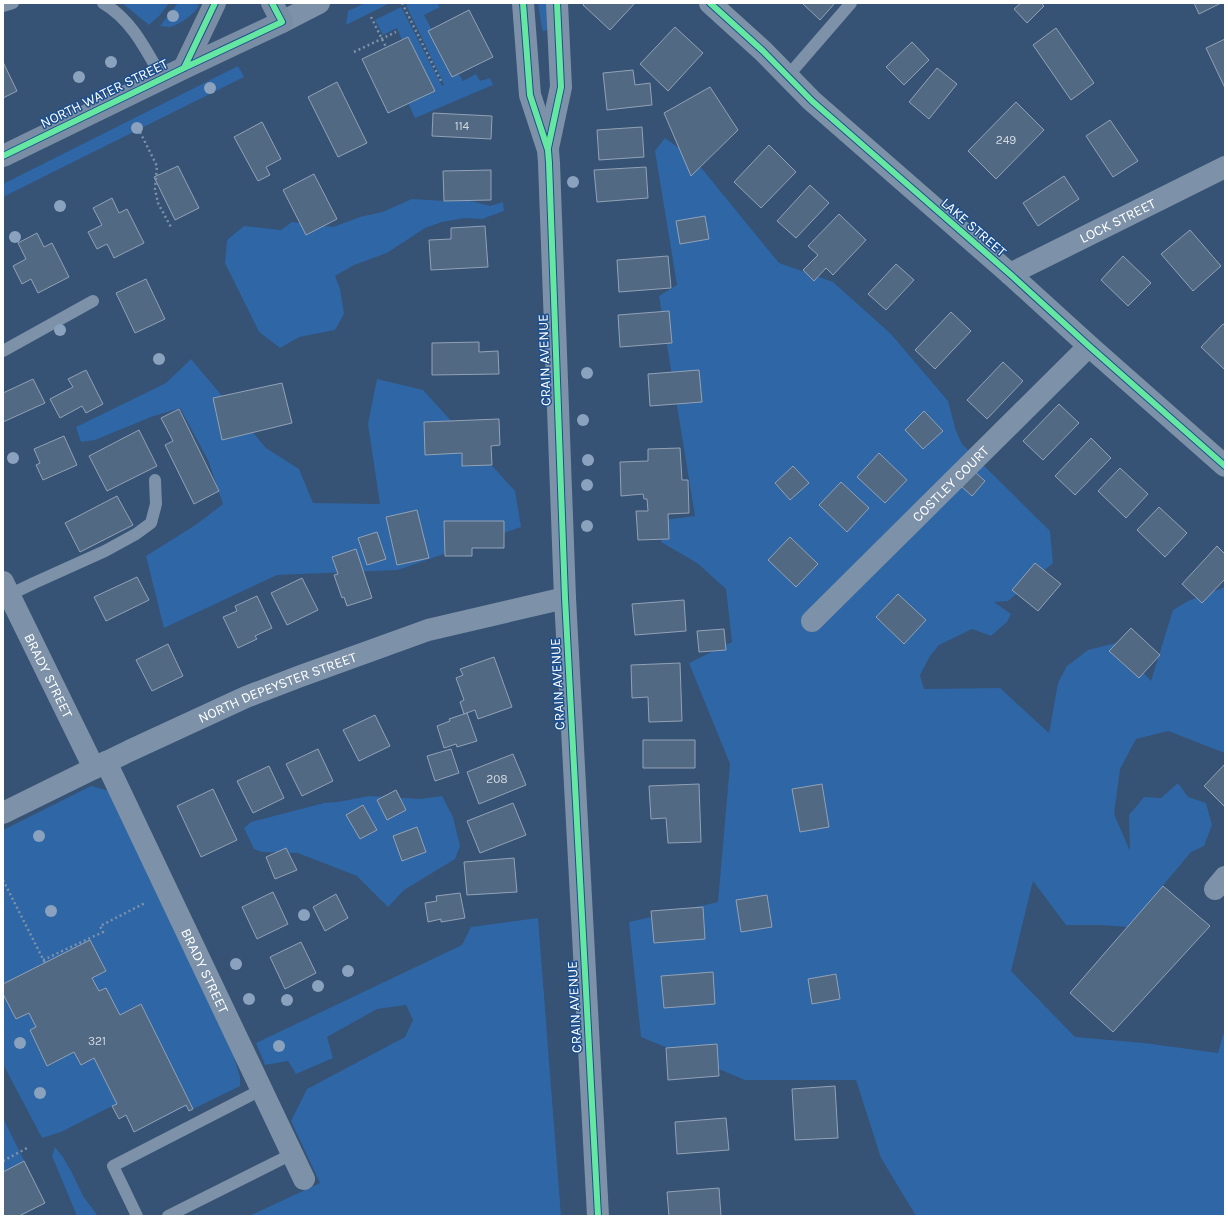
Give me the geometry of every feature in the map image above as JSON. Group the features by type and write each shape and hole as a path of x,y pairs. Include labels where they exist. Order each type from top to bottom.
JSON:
{"main road":[{"path":"184,68 215,3"},
{"path":"272,3 282,22"},
{"name":"NORTH WATER STREET","path":"3,156 162,78 282,22"}],"street":[{"name":"NORTH WATER STREET","path":"282,22 319,3"},
{"name":"CRAIN AVENUE","path":"523,3 530,95 548,150"},
{"name":"CRAIN AVENUE","path":"557,3 561,87 548,150 565,598 598,1216"},
{"name":"LAKE STREET","path":"710,3 763,51 817,106 1010,274 1225,466"},
{"name":"LOCK STREET","path":"1010,274 1225,167"},
{"name":"COSTLEY COURT","path":"812,621 1089,346"},
{"name":"BRADY STREET","path":"6,589 100,765 304,1179"},
{"name":"NORTH DEPEYSTER STREET","path":"3,813 100,765 246,697 428,630 565,598"}],"lane":[{"path":"3,6 13,3"},
{"path":"103,3 124,20 138,36 162,78"},
{"path":"787,77 851,3"},
{"path":"3,351 93,301"},
{"path":"6,589 34,583 105,552 136,534 151,523 156,504 154,480"},
{"path":"137,1216 113,1166 261,1090"},
{"path":"168,1216 292,1154"}],"path":[{"path":"402,3 442,83"},
{"path":"371,17 386,47"},
{"path":"354,52 396,32"},
{"path":"140,132 157,166 155,189 158,203 172,229"},
{"path":"3,880 44,961 103,932 100,926 146,903"},
{"path":"3,1161 29,1147"}],"shaded area":[{"path":"122,3 169,3 160,15 149,25"},
{"path":"178,3 196,3 199,6 191,15 180,23 170,27 160,26"},
{"path":"365,3 390,3 346,25 348,11"},
{"path":"410,3 437,3 440,7 424,15 432,30 429,32 452,77 459,74 463,81 476,74 480,81 490,78 493,85 415,118 408,103 434,90 408,37 402,40 397,28 383,35 375,20 401,7 442,86 444,84 406,5"},
{"path":"538,3 549,3 548,30 543,31 542,29"},
{"path":"238,66 244,77 3,197 3,184"},
{"path":"665,138 694,159 779,263 833,282 891,334 948,401 956,431 962,444 1050,531 1053,563 1008,601 994,602 1011,614 1007,622 991,636 972,629 939,645 930,656 920,675 924,689 1000,688 1049,733 1058,683 1067,666 1088,650 1116,643 1151,681 1173,610 1188,601 1225,587 1225,753 1168,731 1136,739 1120,769 1114,814 1130,851 1129,815 1144,797 1161,798 1178,783 1188,797 1206,803 1212,825 1204,846 1191,852 1128,927 1066,925 1033,881 1011,971 1075,1037 1144,1043 1218,1053 1223,1035 1225,1034 1225,1216 916,1216 881,1158 856,1080 745,1080 641,1037 629,922 718,902 730,764 689,663 732,642 726,589 697,563 661,542 663,520 695,516 659,296 677,285 655,151"},
{"path":"412,199 444,201 467,200 490,206 503,202 504,211 482,219 465,218 442,222 425,228 387,253 354,265 335,276 340,289 344,314 335,330 299,337 280,348 259,332 225,263 227,240 244,226 281,230 292,222 333,227 360,217 382,212"},
{"path":"191,359 266,448 299,469 313,503 380,504 368,424 377,379 423,390 515,491 521,527 398,570 277,575 164,628 146,556 197,524 223,504 208,460 180,408 151,417 95,440 81,442 76,427 166,383"},
{"path":"91,786 110,791 230,1043 240,1077 240,1086 189,1111 186,1106 134,1132 126,1115 112,1106 61,1132 42,1138 3,1064 3,830"},
{"path":"369,796 421,799 442,796 453,817 460,846 455,859 404,890 388,907 357,876 298,853 262,852 254,849 244,828 251,822 324,803"},
{"path":"538,918 561,1216 249,1216 320,1183 291,1121 307,1089 405,1037 413,1020 406,1005 377,1009 327,1037 333,1058 296,1074 288,1061 265,1065 256,1043 462,945 471,927"},
{"path":"3,1118 45,1203 19,1216 3,1216"},
{"path":"55,1147 63,1157 83,1196 98,1216 77,1216 52,1156"}],"building":[{"path":"585,3 635,3 610,30 583,5"},
{"path":"802,3 835,3 820,20"},
{"path":"1021,3 1041,3 1044,6 1027,23 1014,9"},
{"path":"1194,3 1221,3 1199,14"},
{"path":"469,10 493,57 452,77 428,31"},
{"path":"675,27 703,53 668,91 640,64"},
{"path":"1056,28 1094,83 1071,100 1033,45"},
{"path":"408,37 435,91 388,113 362,59"},
{"path":"1225,39 1225,88 1206,48"},
{"path":"912,42 929,60 904,85 886,67"},
{"path":"3,62 17,91 3,98"},
{"path":"937,68 957,84 929,119 909,102"},
{"path":"633,70 635,85 650,83 652,105 607,110 603,73"},
{"path":"337,82 367,143 338,157 308,97"},
{"path":"710,87 738,130 691,176 664,113"},
{"path":"1016,102 1044,130 996,179 968,151"},
{"path":"433,113 492,116 491,139 432,136"},
{"path":"1110,120 1138,161 1113,177 1086,136"},
{"path":"262,122 281,159 266,167 270,175 258,181 234,137"},
{"path":"642,127 644,157 599,160 597,130"},
{"path":"769,145 796,172 761,208 734,182"},
{"path":"178,166 199,208 175,220 154,177"},
{"path":"646,167 648,198 597,202 594,170"},
{"path":"491,170 491,200 444,201 443,171"},
{"path":"314,174 337,219 306,235 283,190"},
{"path":"1064,176 1079,199 1038,226 1023,203"},
{"path":"810,185 829,203 796,238 777,221"},
{"path":"112,198 119,213 127,209 144,243 114,258 107,244 97,249 88,232 102,225 93,208"},
{"path":"839,214 866,240 833,275 826,268 814,281 803,270 818,255 808,246"},
{"path":"705,216 709,239 680,244 676,221"},
{"path":"485,226 488,267 431,270 429,240 451,239 451,228"},
{"path":"1190,230 1221,266 1193,291 1161,254"},
{"path":"37,233 44,247 52,243 69,277 38,293 31,279 22,284 13,266 26,259 18,243"},
{"path":"668,256 671,288 619,292 617,260"},
{"path":"1123,256 1151,283 1128,306 1101,280"},
{"path":"896,264 914,280 886,310 868,294"},
{"path":"146,279 165,319 135,333 116,293"},
{"path":"669,311 672,343 620,347 618,315"},
{"path":"951,312 971,331 935,369 915,350"},
{"path":"1223,324 1225,325 1225,370 1201,347"},
{"path":"479,342 479,352 498,351 499,374 432,375 432,343"},
{"path":"1003,362 1023,381 987,419 967,400"},
{"path":"86,370 103,404 86,413 82,406 60,418 50,399 73,387 68,379"},
{"path":"699,370 702,402 650,406 648,374"},
{"path":"33,379 45,403 3,422 3,393"},
{"path":"282,383 292,423 222,440 213,398"},
{"path":"1059,404 1079,423 1043,460 1023,441"},
{"path":"179,409 219,491 194,504 165,445 173,441 161,418"},
{"path":"924,411 943,431 923,449 905,430"},
{"path":"499,419 500,445 491,446 492,465 462,466 462,453 425,455 424,422"},
{"path":"139,430 157,466 107,491 89,456"},
{"path":"64,436 77,465 43,480 36,465 40,463 34,449"},
{"path":"1091,438 1111,458 1075,495 1055,476"},
{"path":"680,448 682,480 688,480 689,513 668,514 669,539 638,540 636,511 648,511 647,499 644,499 643,494 621,496 620,462 648,461 648,449"},
{"path":"879,453 907,480 885,503 857,477"},
{"path":"793,466 809,483 790,500 775,483"},
{"path":"1120,468 1148,494 1126,518 1098,491"},
{"path":"975,472 985,481 972,496 962,487"},
{"path":"841,482 869,508 847,532 819,505"},
{"path":"117,496 133,525 80,552 65,523"},
{"path":"1159,507 1187,533 1165,557 1137,530"},
{"path":"417,510 429,558 397,565 386,517"},
{"path":"444,521 504,521 504,548 472,548 472,556 445,556"},
{"path":"377,532 386,559 367,565 358,538"},
{"path":"790,537 818,564 796,587 768,560"},
{"path":"1217,546 1225,554 1225,579 1202,603 1182,584"},
{"path":"356,549 372,598 347,606 344,597 342,598 334,575 338,574 332,557"},
{"path":"1035,563 1061,584 1038,611 1012,590"},
{"path":"137,577 149,600 106,621 94,597"},
{"path":"302,578 318,610 287,625 271,593"},
{"path":"898,594 926,620 904,644 876,617"},
{"path":"257,596 272,628 255,636 257,639 238,648 223,617 237,611 235,606"},
{"path":"684,600 686,631 635,635 632,604"},
{"path":"1131,628 1160,655 1139,678 1109,651"},
{"path":"724,629 726,650 699,652 697,631"},
{"path":"168,644 183,676 152,691 136,660"},
{"path":"494,657 512,707 478,719 475,710 464,714 460,702 464,700 456,678 463,675 460,669"},
{"path":"680,663 682,721 649,722 648,697 632,698 631,665"},
{"path":"467,713 477,741 457,747 456,744 444,748 437,726 450,721 449,719"},
{"path":"375,715 390,746 359,761 343,730"},
{"path":"643,740 695,740 695,768 643,768"},
{"path":"318,749 333,781 302,796 286,764"},
{"path":"451,749 459,773 435,781 427,756"},
{"path":"513,754 526,785 479,804 467,772"},
{"path":"1225,764 1225,805 1224,806 1204,786"},
{"path":"269,766 284,798 253,813 237,781"},
{"path":"699,784 701,842 668,843 666,818 651,819 649,786"},
{"path":"822,784 829,827 800,832 792,789"},
{"path":"213,789 237,840 201,857 177,806"},
{"path":"396,790 406,810 387,820 377,800"},
{"path":"513,803 526,835 480,853 467,821"},
{"path":"363,805 377,830 360,839 346,815"},
{"path":"417,827 426,852 402,861 393,836"},
{"path":"286,848 297,870 275,879 266,857"},
{"path":"514,858 517,892 467,895 464,862"},
{"path":"1163,886 1210,926 1113,1032 1070,993"},
{"path":"273,892 288,924 257,939 242,907"},
{"path":"460,893 465,918 441,922 441,919 428,922 425,903 437,901 436,896"},
{"path":"336,894 348,918 325,931 313,907"},
{"path":"767,895 772,927 741,932 736,900"},
{"path":"703,907 705,939 654,943 651,911"},
{"path":"90,940 106,971 92,978 99,991 106,988 120,1015 141,1004 193,1109 189,1111 186,1105 134,1132 126,1115 119,1119 112,1106 117,1104 94,1058 81,1065 74,1052 47,1066 30,1030 36,1027 29,1013 16,1019 3,994 3,984"},
{"path":"301,942 316,973 285,989 270,957"},
{"path":"713,972 715,1004 664,1008 661,976"},
{"path":"836,974 840,999 812,1004 808,979"},
{"path":"717,1044 719,1076 668,1080 666,1048"},
{"path":"835,1086 838,1138 795,1140 792,1089"},
{"path":"726,1118 729,1150 677,1154 675,1122"},
{"path":"24,1161 45,1203 19,1216 3,1216 3,1172"},
{"path":"719,1188 721,1216 669,1216 667,1192"}],"cycle path":[{"path":"184,68 215,3"},
{"path":"3,156 282,22 272,3"},
{"path":"523,3 530,95 548,150 549,163 565,598 598,1216"},
{"path":"548,148 561,87 557,3"},
{"path":"710,3 763,51 812,101 1010,274 1225,466"}]}
